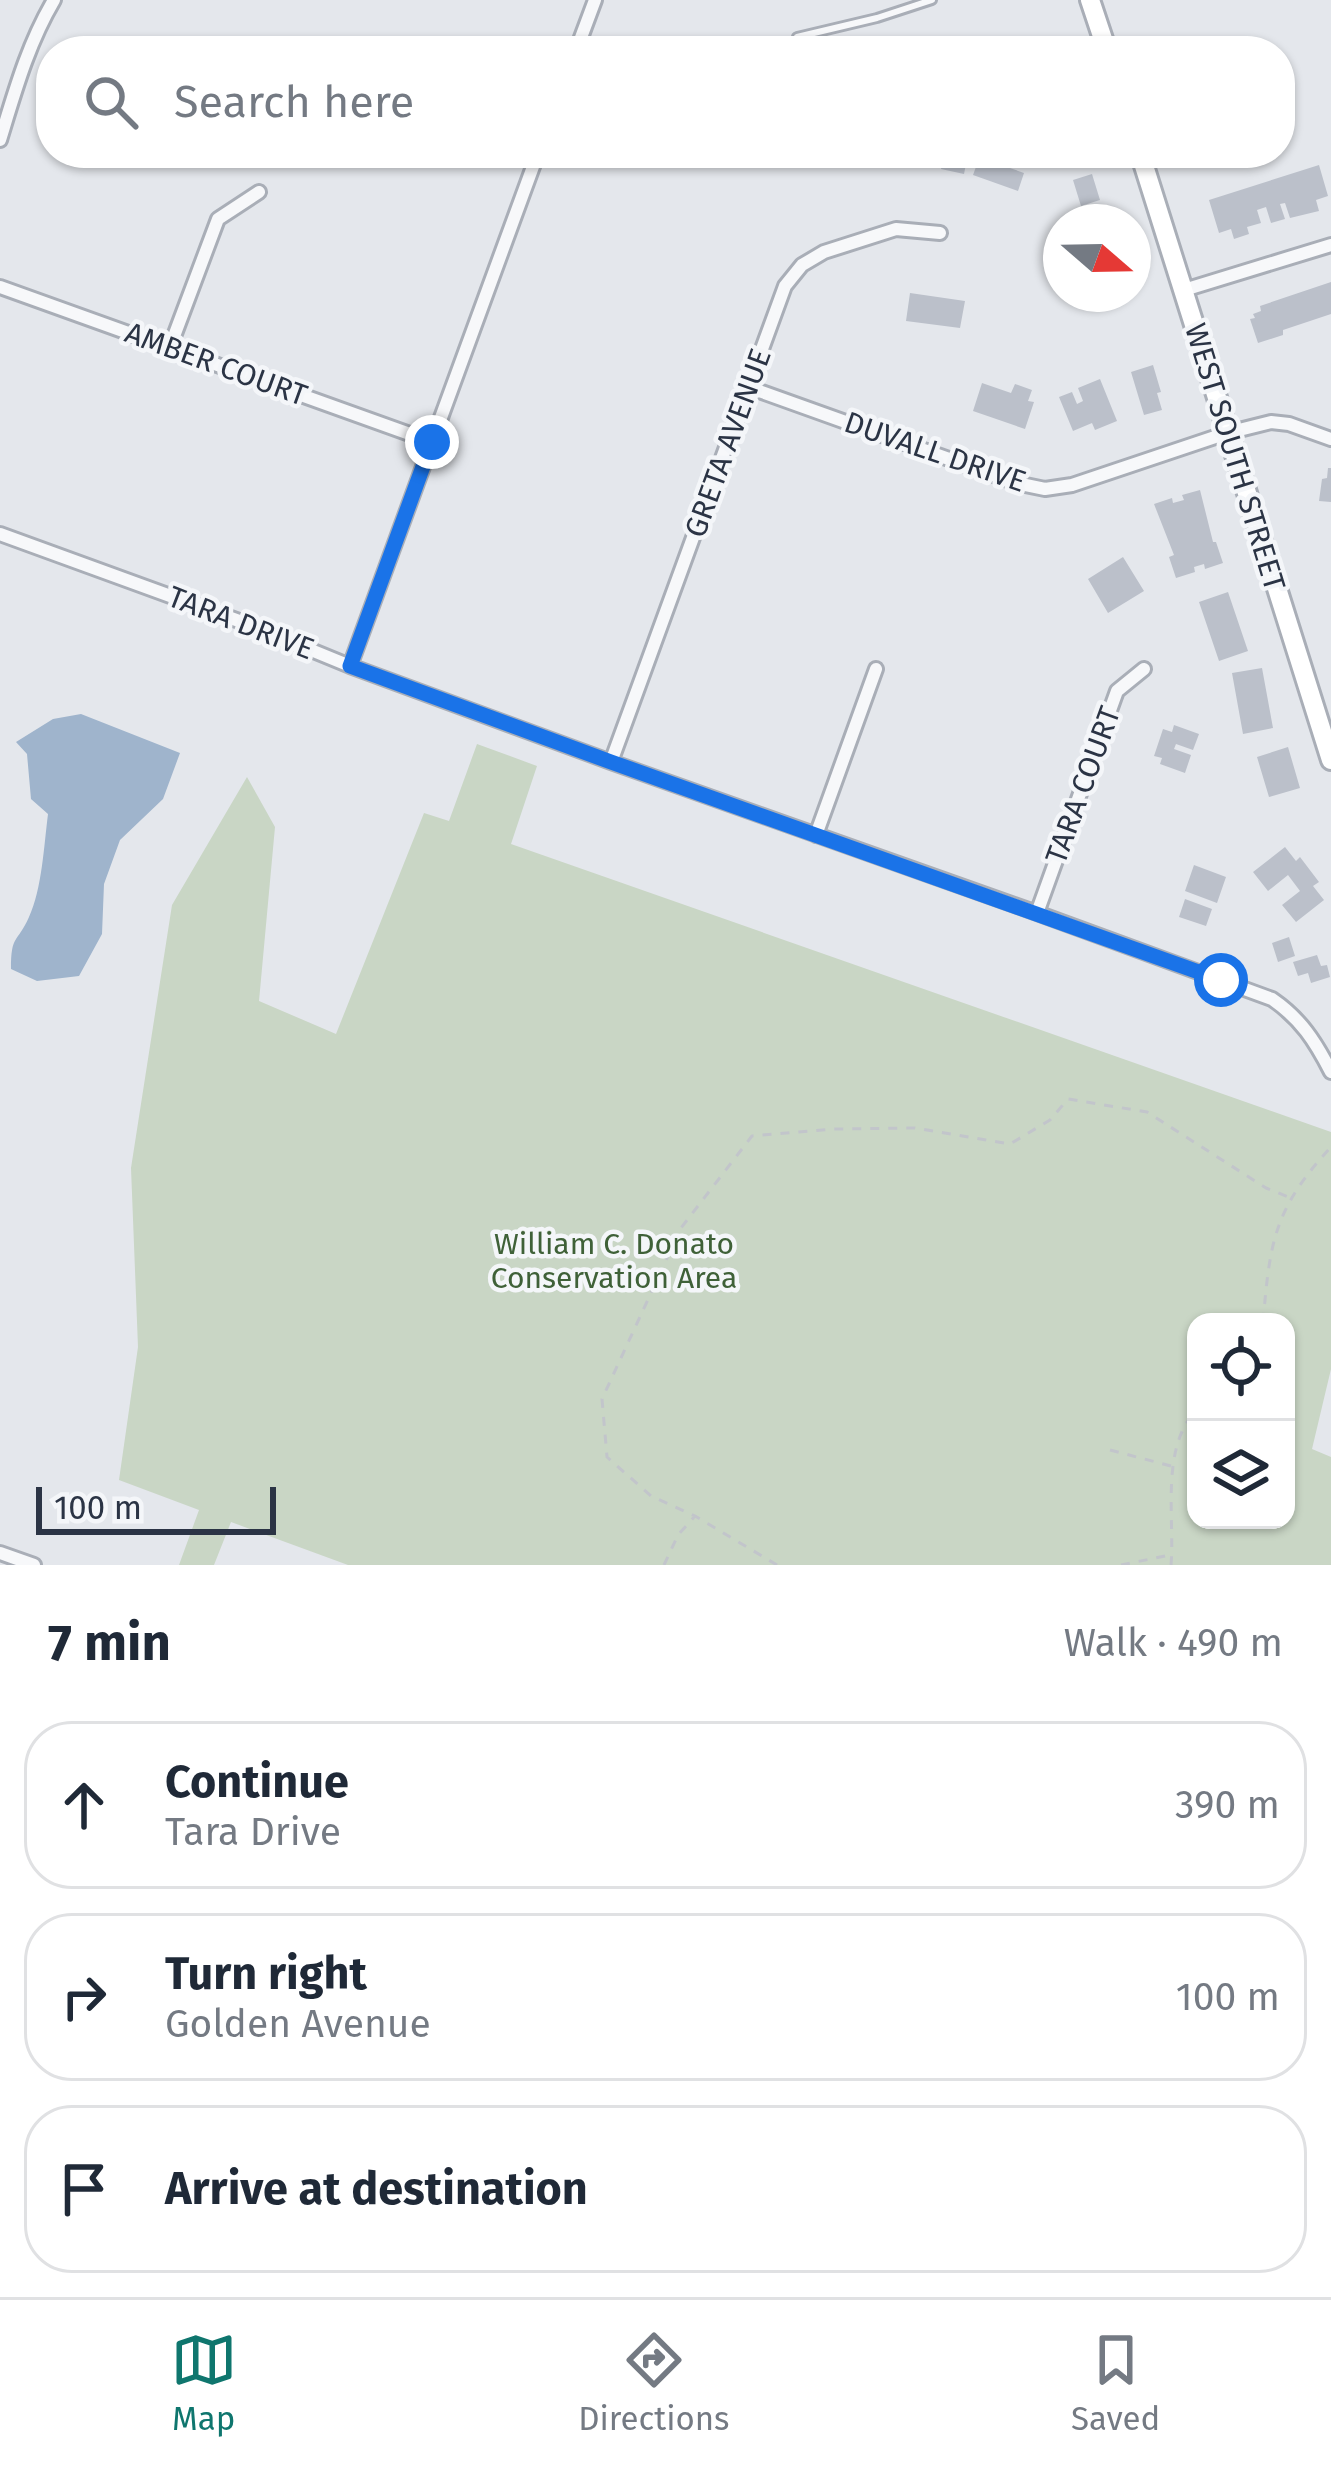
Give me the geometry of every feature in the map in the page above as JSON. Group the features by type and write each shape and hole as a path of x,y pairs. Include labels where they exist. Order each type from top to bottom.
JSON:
{"street":[{"path":"36,36 54,0"},
{"path":"582,36 595,0"},
{"path":"1090,0 1102,36"},
{"path":"0,140 36,37"},
{"path":"350,666 532,168"},
{"name":"WEST SOUTH STREET","path":"1145,168 1331,760"},
{"path":"170,347 218,219 259,193"},
{"name":"GRETA AVENUE","path":"611,762 785,286 802,266 824,252 896,229 940,232"},
{"path":"1184,290 1331,245"},
{"name":"AMBER COURT","path":"0,287 432,442"},
{"name":"DUVALL DRIVE","path":"748,387 1016,483 1045,489 1072,485 1271,422 1331,439"},
{"name":"TARA DRIVE","path":"0,534 611,762 1272,999 1294,1014 1313,1037 1331,1072"},
{"path":"816,835 876,669"},
{"name":"TARA COURT","path":"1037,913 1117,691 1144,669"},
{"path":"0,1553 34,1565"}],"lane":[{"path":"801,36 932,0"}],"path":[{"path":"777,1565 651,1496 607,1457 602,1400 681,1228 752,1136 915,1128 1010,1144 1050,1120 1068,1099 1147,1112 1291,1198"},
{"path":"1264,1313 1278,1222 1299,1184 1331,1148"},
{"path":"1171,1565 1173,1466 1187,1420"},
{"path":"1110,1450 1173,1466"},
{"path":"664,1565 678,1534 695,1516"},
{"path":"1121,1565 1172,1555"}],"green space":[{"name":"William C. Donato Conservation Area","path":"477,744 537,766 511,844 1331,1132 1331,1369 1312,1449 1331,1457 1331,1565 348,1565 231,1522 214,1565 179,1565 199,1510 119,1480 138,1347 131,1168 172,905 247,777 275,827 259,1001 336,1034 424,813 449,821"}],"water":[{"path":"81,714 180,753 163,799 120,840 104,884 102,934 79,976 37,981 11,969 11,958 37,893 48,814 31,799 27,754 16,742 53,719"}],"building":[{"path":"1319,165 1328,196 1316,200 1319,211 1290,218 1285,203 1280,204 1285,219 1271,223 1266,207 1257,210 1261,223 1247,227 1249,234 1234,239 1231,229 1219,233 1209,200"},
{"path":"976,168 1024,173 1018,191 973,175"},
{"path":"1092,174 1100,200 1080,204 1073,180"},
{"path":"1331,282 1331,314 1258,343 1250,319 1261,311 1260,306"},
{"path":"910,293 965,301 960,328 906,321"},
{"path":"1153,365 1162,410 1144,415 1131,372"},
{"path":"1100,379 1117,421 1095,430 1092,423 1073,431 1059,397 1072,392 1077,404 1083,401 1078,388"},
{"path":"982,383 1011,393 1015,384 1032,390 1028,401 1034,402 1025,429 973,411"},
{"path":"1328,468 1331,502 1319,501 1322,479 1327,478"},
{"path":"1200,490 1223,563 1194,567 1195,572 1176,578 1169,557 1174,555 1154,504 1184,500 1182,495"},
{"path":"1123,557 1144,591 1108,613 1088,579"},
{"path":"1228,592 1248,651 1219,661 1199,602"},
{"path":"1262,668 1273,728 1243,734 1232,673"},
{"path":"1174,725 1199,734 1193,750 1176,744 1174,749 1191,755 1185,773 1160,764 1162,758 1154,756 1163,729 1172,732"},
{"path":"1288,747 1300,788 1269,797 1257,757"},
{"path":"1285,847 1296,861 1300,857 1319,882 1313,886 1324,900 1296,922 1282,905 1300,891 1288,875 1268,891 1253,872"},
{"path":"1194,865 1226,877 1217,903 1185,891"},
{"path":"1185,899 1212,909 1206,926 1179,917"},
{"path":"1289,937 1295,956 1278,962 1272,943"},
{"path":"1317,955 1330,977 1311,983 1308,973 1298,976 1293,962"}],"route":[{"path":"432,442 350,666 1221,980"}]}
